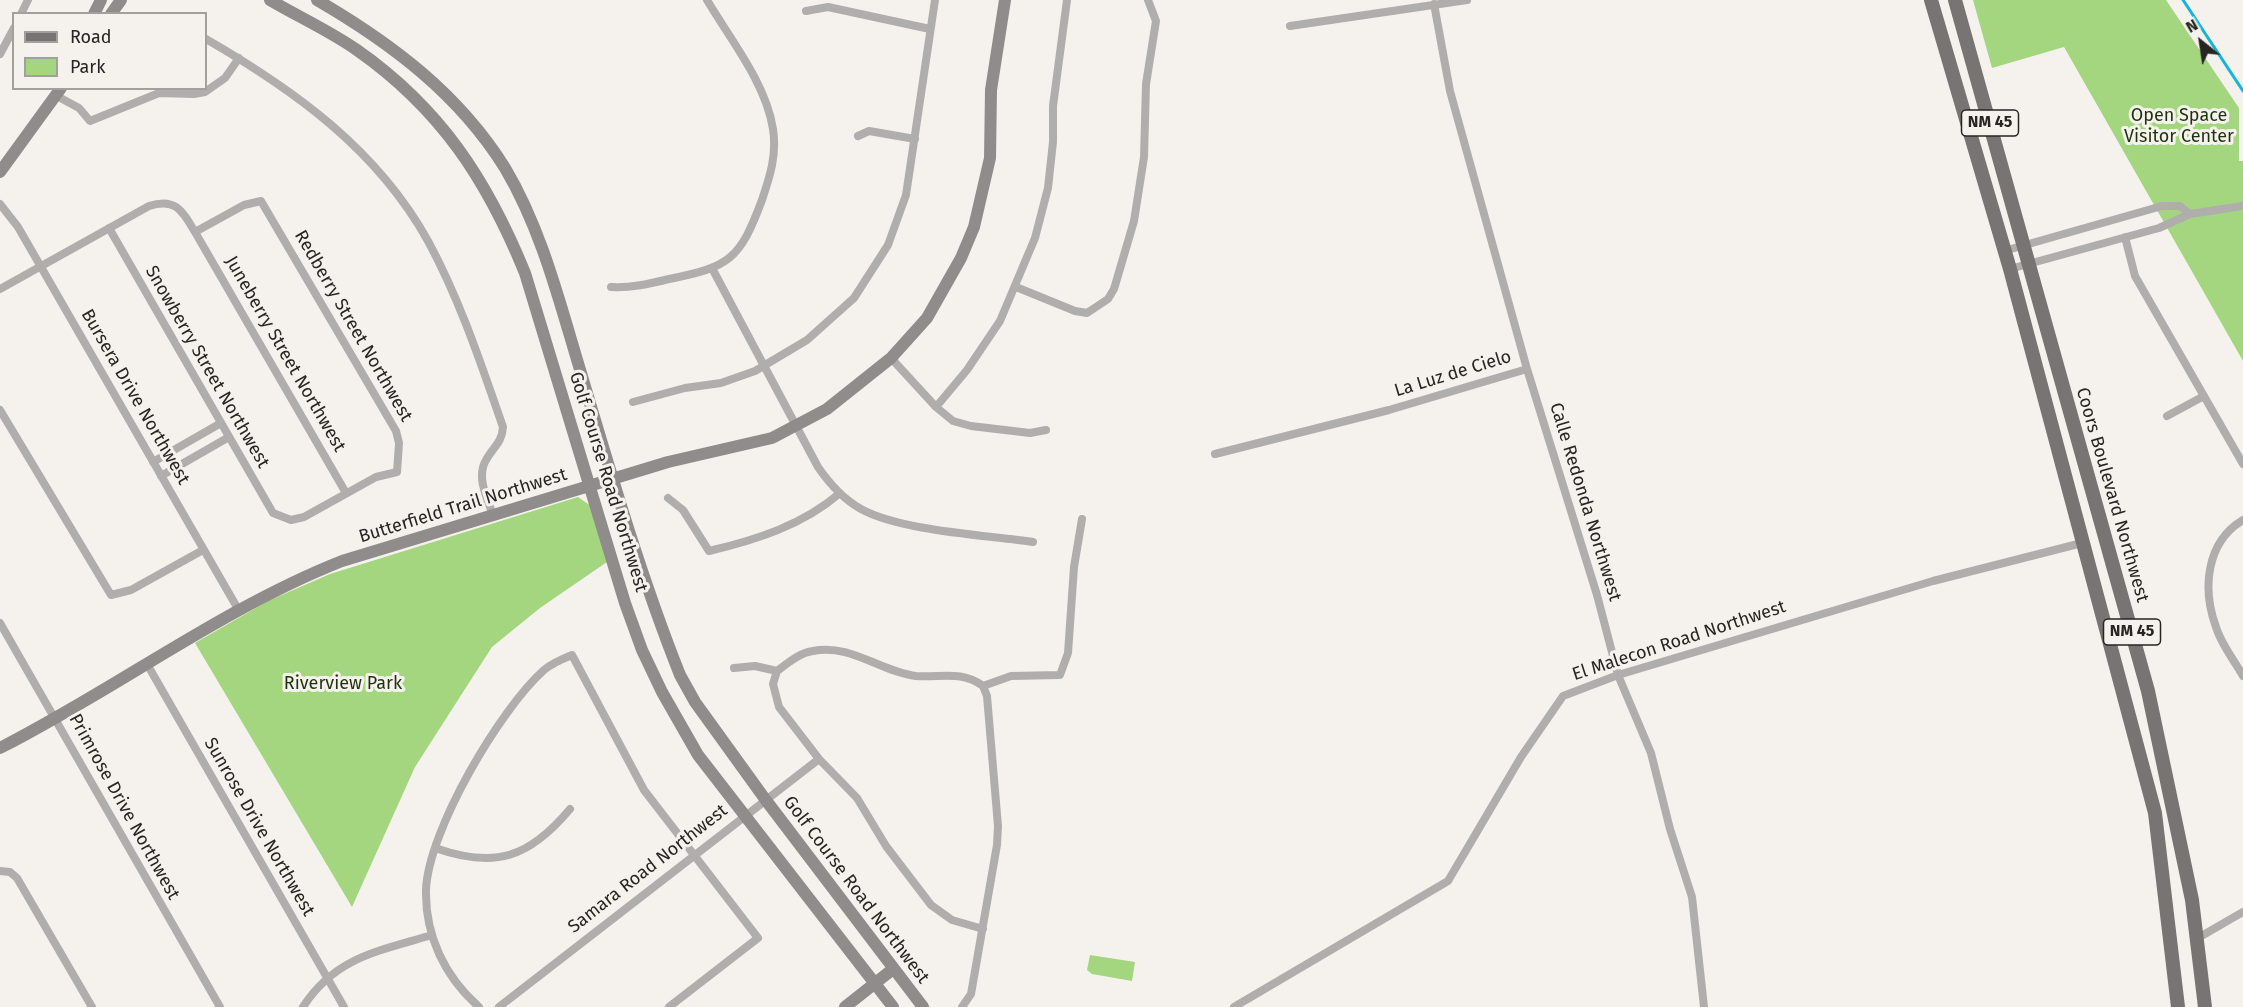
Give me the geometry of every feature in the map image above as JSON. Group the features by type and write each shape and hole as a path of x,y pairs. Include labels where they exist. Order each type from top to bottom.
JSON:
{"main road":[{"name":"Golf Course Road Northwest","path":"270,0 356,50 393,79 426,109 484,185 506,227 525,273 625,603 654,675 698,755 893,1007"},
{"name":"Golf Course Road Northwest","path":"318,0 354,21 410,61 445,93 471,122 505,169 548,264 613,480 680,675 695,702 765,799 922,1007"},
{"name":"Butterfield Trail Northwest","path":"0,748 238,609 295,580 342,561 668,462 772,438 827,409 891,358 927,318 946,288 974,227 990,158 991,90 1005,0"},
{"name":"NM 45","path":"1931,0 2010,269 2155,813 2178,1007"},
{"path":"1948,0 1959,14"},
{"name":"Coors Boulevard Northwest","path":"1955,0 2148,691 2198,938 2205,1007"},
{"path":"0,172 58,91"},
{"path":"844,1007 893,969"}],"street":[{"path":"611,287 628,288 713,270 729,259 746,241 772,172 775,149 773,127 764,99 706,0"},
{"path":"633,402 685,388 721,383 765,366 807,340 834,318 874,270 899,219 915,139 934,0"},
{"path":"936,407 985,345 1016,287 1035,238 1048,188 1053,142 1053,106 1067,0"},
{"path":"1016,287 1075,311 1087,313 1108,299 1114,288 1134,221 1144,157 1146,84 1156,21 1148,0"},
{"path":"1290,26 1467,0"},
{"name":"Calle Redonda Northwest","path":"1434,4 1450,91 1527,369 1597,595 1618,675 1651,753 1670,829 1692,897 1704,1007"},
{"path":"806,11 828,7 930,29"},
{"path":"0,54 12,32"},
{"path":"207,40 300,98 352,143 400,198 427,240 465,320 503,427 502,438 486,458 482,469 482,482 493,515"},
{"path":"58,91 79,108 90,121 159,93 205,92 225,78 239,58"},
{"path":"858,136 869,131 915,139"},
{"name":"Redberry Street Northwest","path":"195,232 244,205 261,201 396,431 399,443 397,472 376,477 346,493"},
{"name":"Juneberry Street Northwest","path":"109,228 162,202 173,205 183,213 346,493"},
{"name":"Bursera Drive Northwest","path":"0,204 18,227 41,266 238,609"},
{"path":"2004,250 2162,206 2180,207 2190,214"},
{"path":"2010,269 2159,228 2190,214 2243,206"},
{"path":"0,289 109,228"},
{"name":"Snowberry Street Northwest","path":"109,228 266,504 282,518 291,520 304,517 346,493"},
{"path":"2125,237 2135,276 2243,464"},
{"path":"713,270 818,467 840,493 859,508 883,519 1033,542"},
{"path":"891,358 936,407 953,421 971,426 1030,433 1046,430"},
{"name":"La Luz de Cielo","path":"1215,454 1389,410 1527,369"},
{"path":"2167,416 2204,396"},
{"path":"0,410 103,586 111,595 131,590 203,550"},
{"path":"153,462 221,423"},
{"path":"161,476 229,437"},
{"path":"668,498 682,510 709,551 803,520 821,510 840,493"},
{"path":"982,686 1011,676 1060,675 1068,653 1074,567 1082,519"},
{"path":"2243,520 2229,529 2213,555 2207,585 2216,628 2243,676"},
{"name":"El Malecon Road Northwest","path":"1234,1007 1448,881 1521,757 1563,696 1618,675 1933,581 2082,543"},
{"name":"Primrose Drive Northwest","path":"0,623 220,1007"},
{"path":"963,1007 971,994 983,929 998,826 987,696 982,686 963,675 908,674 845,651 832,650 813,651 796,657 777,671 773,684 780,708 819,759 857,798 886,846 931,905 952,920 983,929"},
{"path":"479,1007 462,992 444,966 432,935 426,890 435,849 456,800 501,723 544,670 572,655 644,790 759,939 669,1007"},
{"name":"Sunrose Drive Northwest","path":"147,664 344,1007"},
{"path":"734,668 755,666 777,671"},
{"name":"Samara Road Northwest","path":"498,1007 744,814 819,759"},
{"path":"435,849 464,858 497,858 538,841 570,809"},
{"path":"0,871 10,872 17,878 93,1007"},
{"path":"2198,938 2243,912"},
{"path":"303,1007 314,990 349,962 378,950 432,935"}],"green space":[{"name":"Open Space Visitor Center","path":"1973,0 2166,0 2239,108 2239,161 2243,161 2243,361 2064,47 1992,68"},
{"name":"Riverview Park","path":"578,497 591,506 607,562 540,608 492,647 415,767 352,907 195,643 268,601 330,574"},
{"path":"1090,955 1135,962 1132,981 1092,974 1087,970"}],"waterway":[{"path":"2183,0 2243,91"}]}
